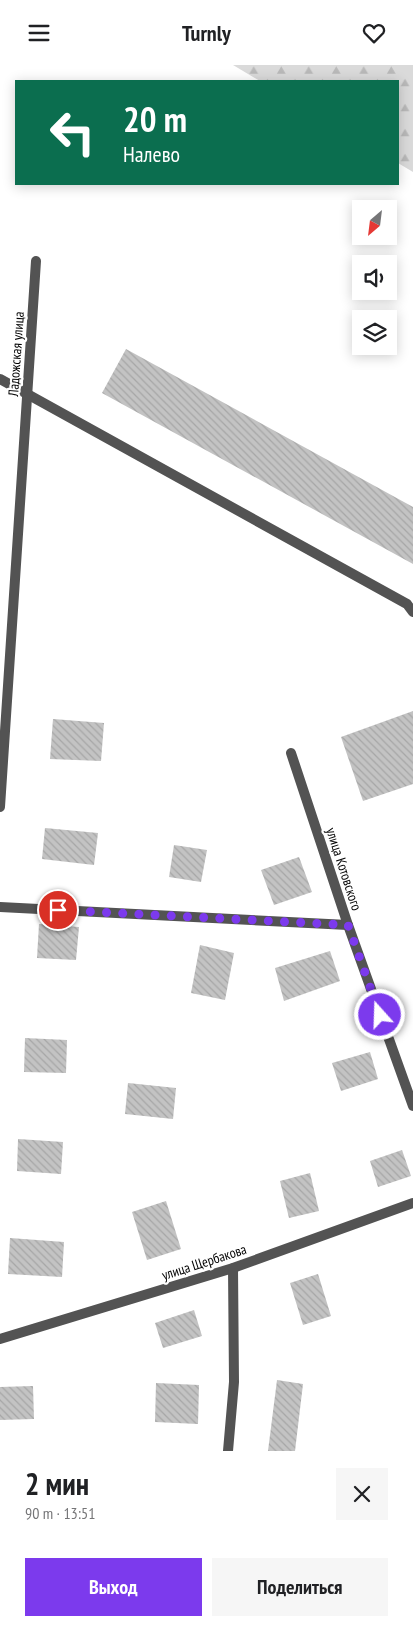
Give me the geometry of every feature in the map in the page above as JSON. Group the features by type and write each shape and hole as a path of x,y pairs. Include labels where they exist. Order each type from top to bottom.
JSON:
{"street":[{"name":"Ладожская улица","path":"0,807 3,719 36,261"},
{"path":"0,379 406,604 413,612"},
{"name":"улица Котовского","path":"291,753 348,925 413,1105"},
{"path":"0,907 348,925"},
{"name":"улица Щербакова","path":"0,1339 234,1268 413,1203"},
{"path":"228,1451 234,1382 234,1268"}],"green space":[{"path":"233,65 413,65 413,172 399,164 399,80 258,80"}],"building":[{"path":"126,349 413,507 413,564 102,393"},
{"path":"413,711 413,784 363,801 341,737"},
{"path":"53,719 104,723 101,761 50,759"},
{"path":"45,828 98,833 94,865 42,859"},
{"path":"174,845 207,850 201,882 169,877"},
{"path":"299,857 312,892 274,905 261,870"},
{"path":"39,924 79,927 76,960 37,958"},
{"path":"200,945 234,953 225,1000 191,993"},
{"path":"330,951 340,981 284,1001 275,968"},
{"path":"25,1038 67,1040 66,1073 24,1072"},
{"path":"370,1052 378,1079 341,1091 332,1063"},
{"path":"128,1083 176,1088 173,1119 125,1114"},
{"path":"18,1139 63,1142 61,1174 17,1171"},
{"path":"402,1150 411,1176 378,1187 370,1161"},
{"path":"310,1173 319,1211 289,1218 280,1181"},
{"path":"166,1201 181,1249 147,1260 132,1212"},
{"path":"10,1238 64,1242 62,1277 8,1274"},
{"path":"318,1274 331,1316 303,1325 290,1283"},
{"path":"194,1310 202,1336 163,1348 155,1323"},
{"path":"277,1380 303,1384 295,1451 268,1451"},
{"path":"156,1383 199,1385 198,1424 155,1422"},
{"path":"33,1386 34,1419 0,1420 0,1387"}],"route":[{"path":"58,910 348,925 380,1015"}]}
